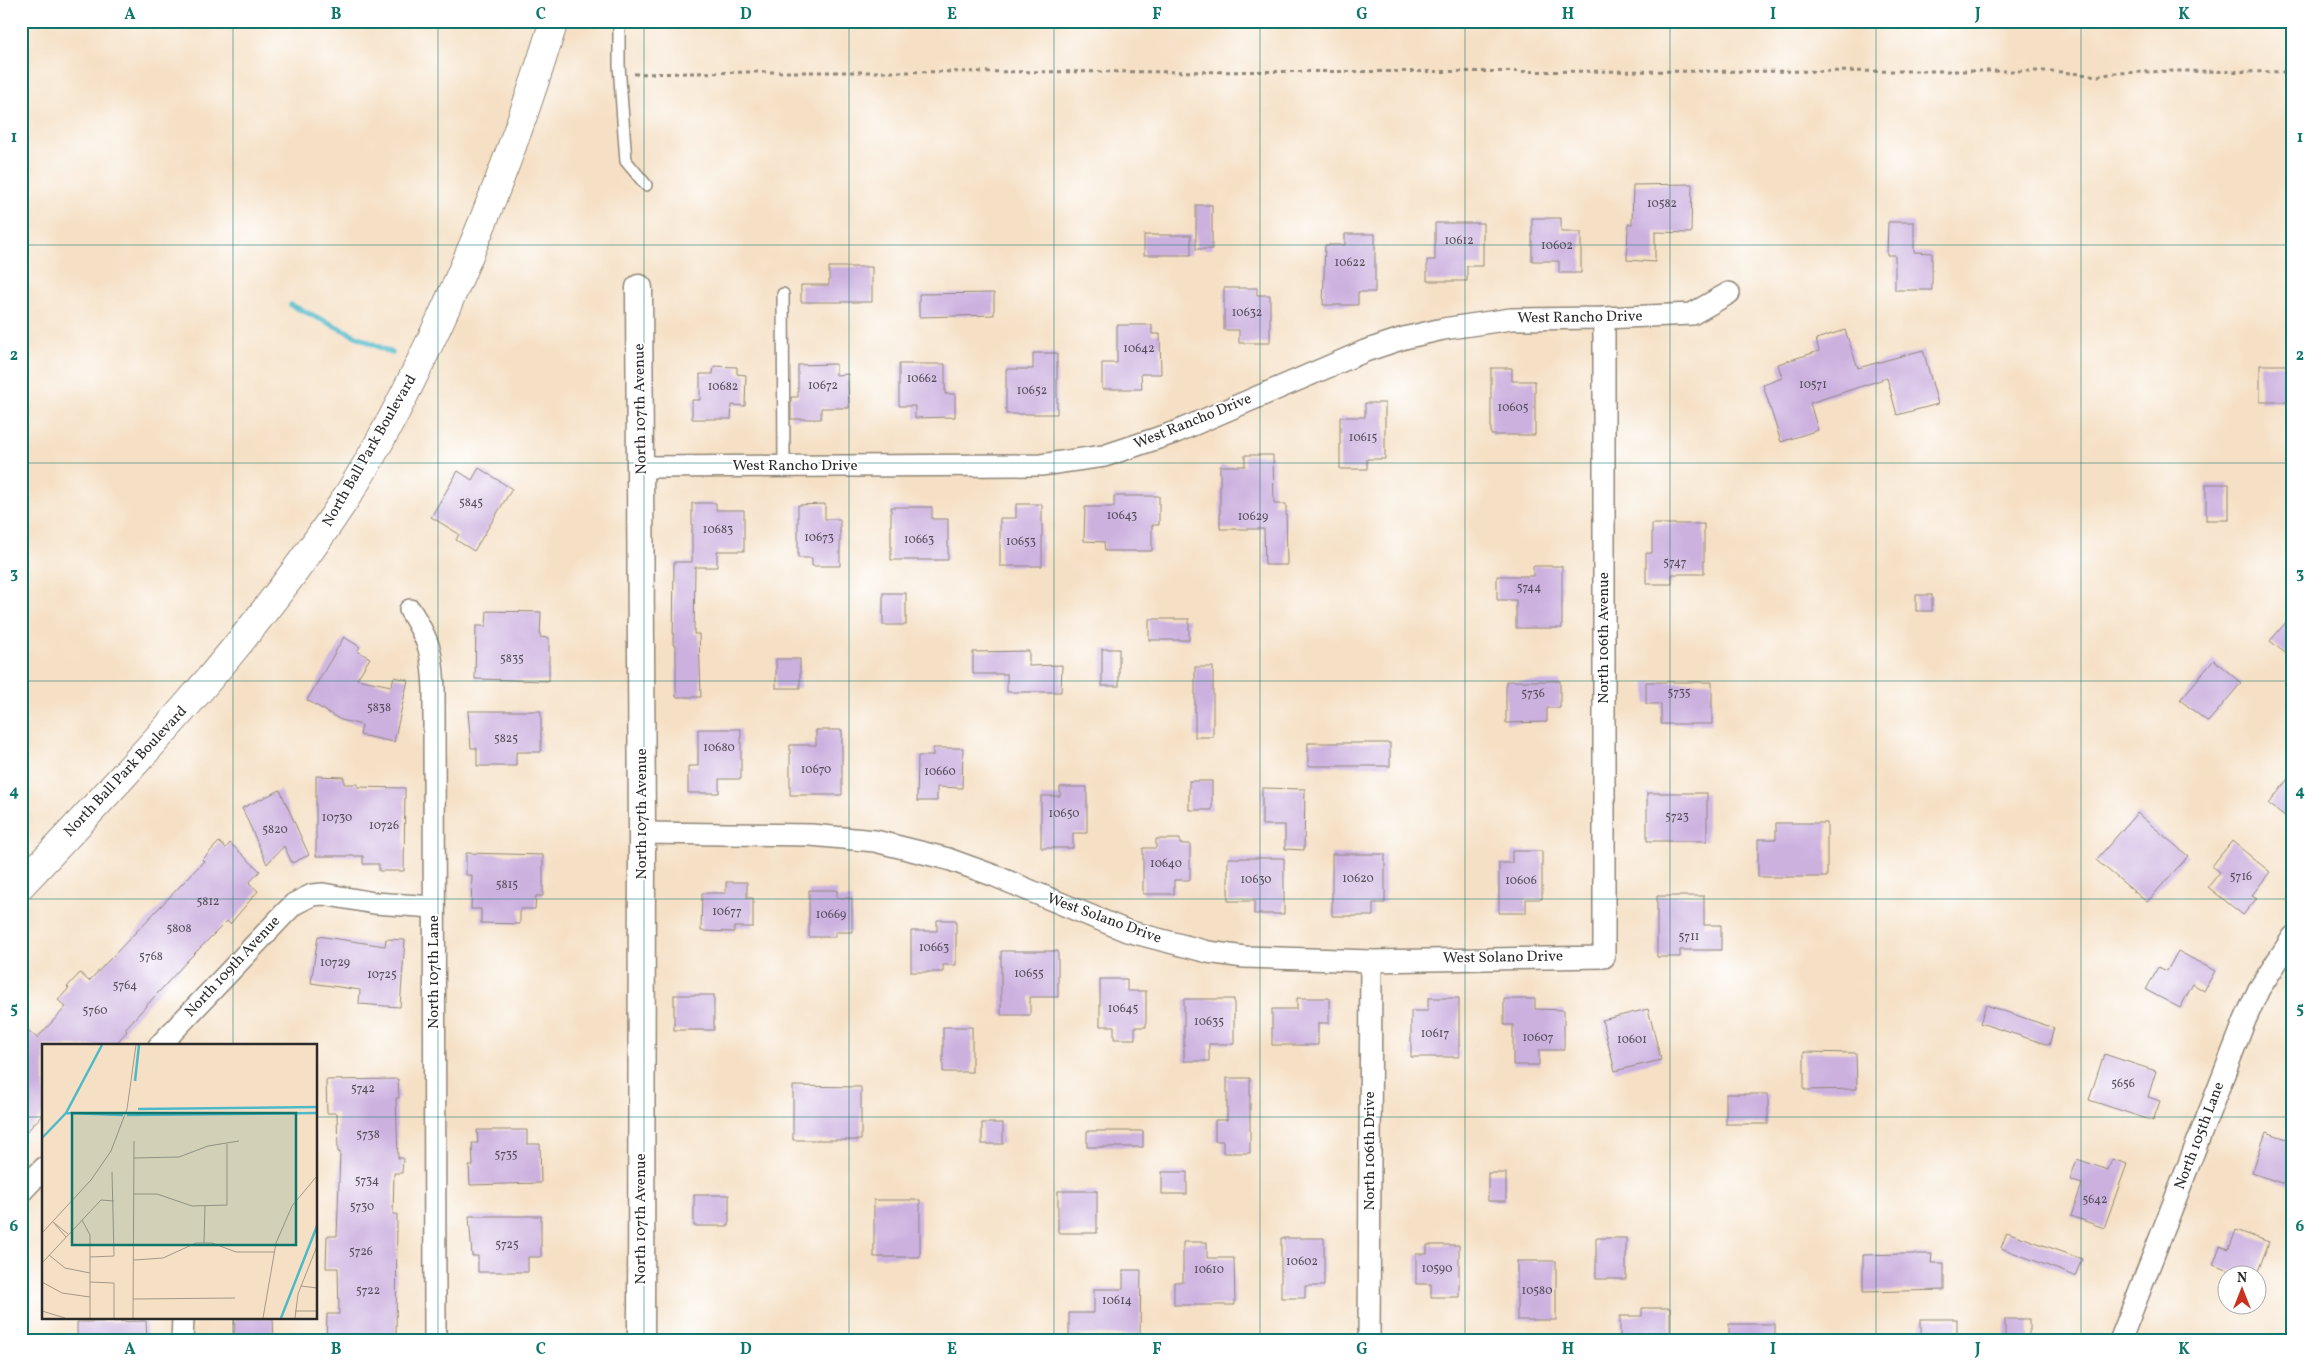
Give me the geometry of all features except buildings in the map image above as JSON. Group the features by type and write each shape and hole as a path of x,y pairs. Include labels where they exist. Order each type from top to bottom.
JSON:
{"main road":[{"name":"North Ball Park Boulevard","path":"21,885 144,755 202,689 244,638 341,506 406,395 471,254 529,100 554,21"}],"street":[{"name":"North 107th Avenue","path":"639,288 642,834 641,1341"},
{"name":"West Rancho Drive","path":"641,466 1040,465 1104,456 1176,432 1365,351 1404,338 1443,329 1511,319 1604,318 1692,314 1729,293"},
{"name":"North 106th Avenue","path":"1604,318 1604,957"},
{"name":"North 107th Lane","path":"410,610 427,638 432,656 435,1341"},
{"name":"West Solano Drive","path":"642,834 811,835 875,841 948,859 995,876 1094,919 1160,941 1208,952 1244,957 1371,961 1604,957"},
{"name":"North 109th Avenue","path":"161,1044 289,908 303,897 312,894 323,894 374,903 434,908"},
{"name":"North 105th Lane","path":"2120,1341 2245,1020 2259,989 2293,937"},
{"name":"North 106th Drive","path":"1369,1341 1371,961"},
{"path":"21,1192 42,1170"},
{"path":"182,1320 182,1341"}],"lane":[{"path":"619,21 619,69 626,161 646,185"},
{"path":"783,294 784,465"}],"path":[{"path":"619,69 2052,72 2098,76 2115,73 2175,71 2293,72"}],"waterway":[{"path":"291,305 392,353"}]}
